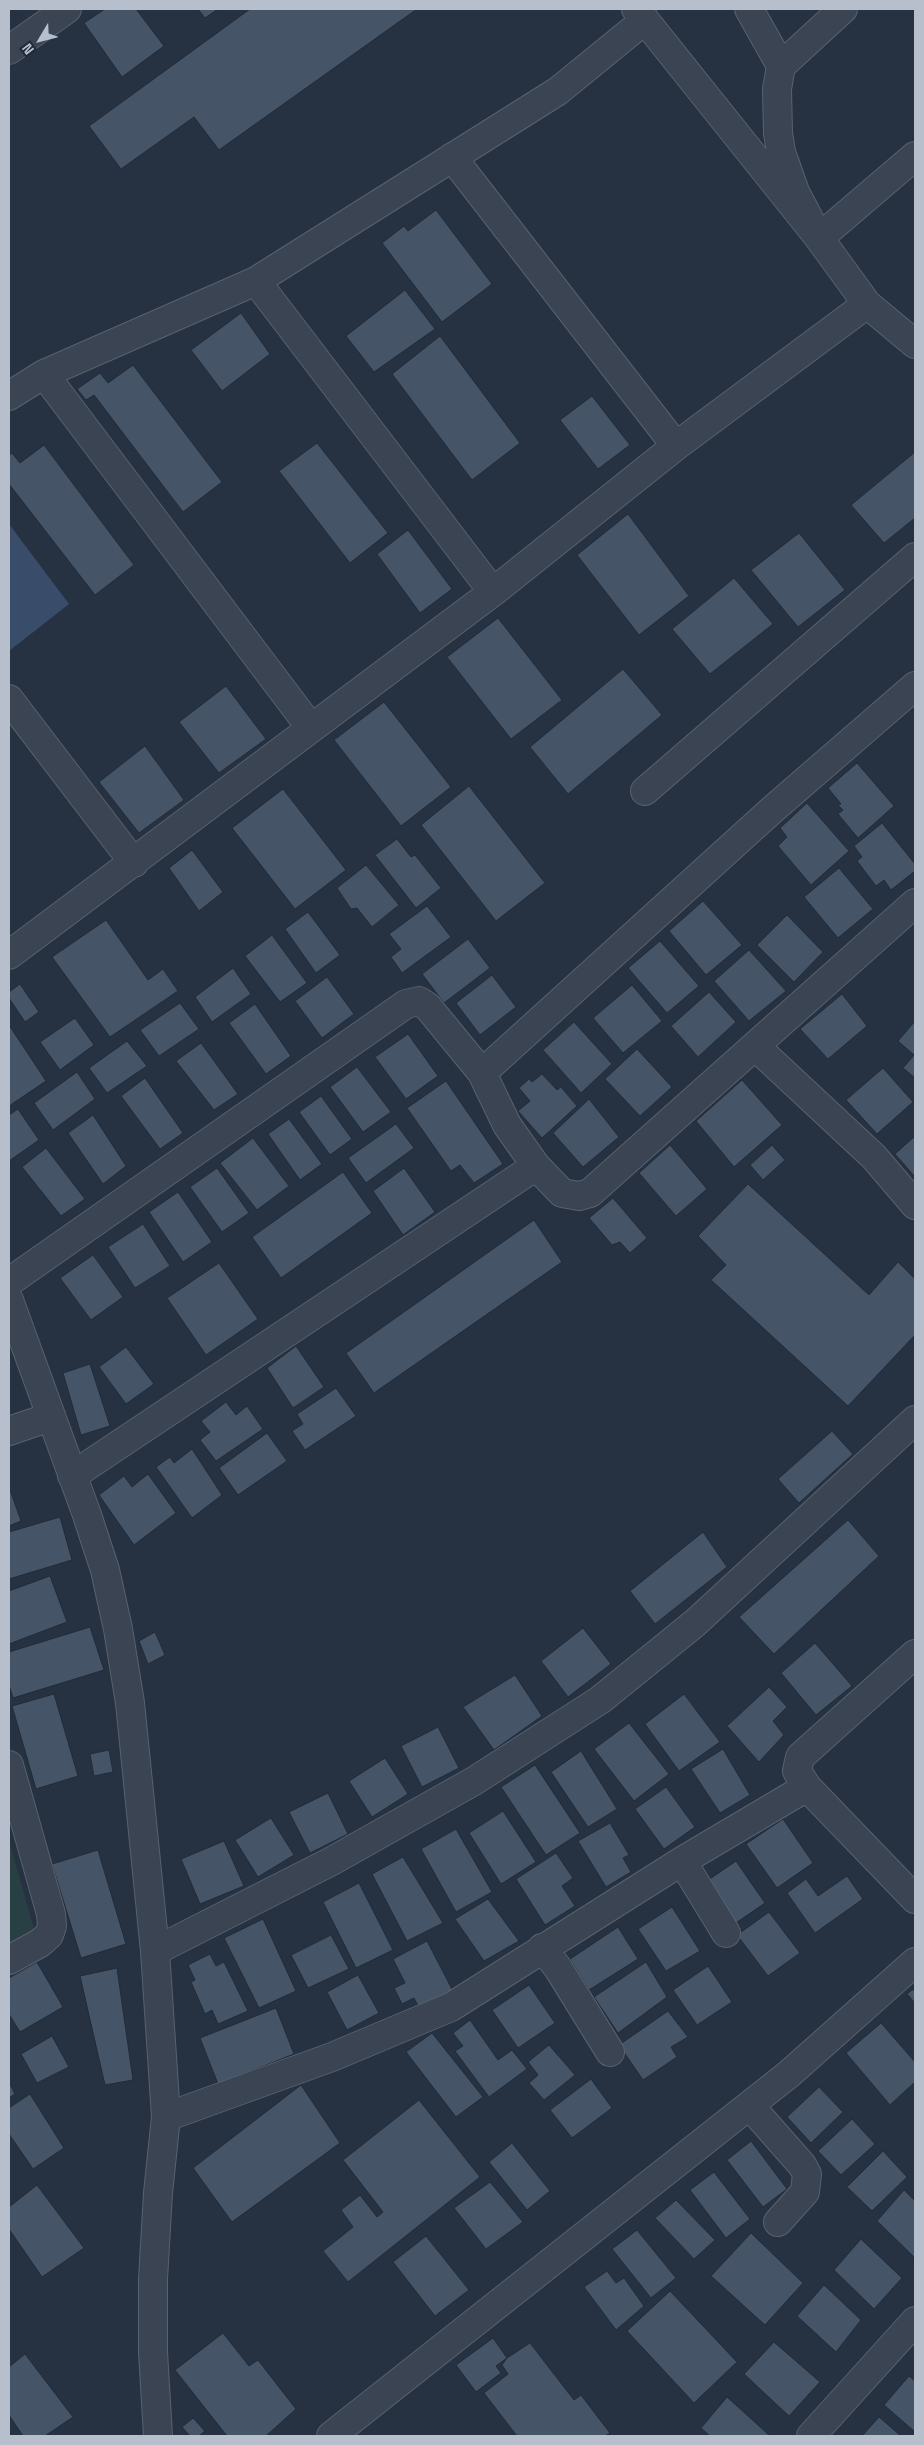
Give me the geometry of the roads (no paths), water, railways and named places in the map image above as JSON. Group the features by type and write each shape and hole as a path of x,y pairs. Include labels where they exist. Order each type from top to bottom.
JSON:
{"street":[{"path":"749,9 781,66"},
{"path":"819,238 795,192 781,152 776,115 777,90 781,66 843,9"},
{"path":"9,50 63,10"},
{"path":"9,396 44,374 256,281 558,91 641,15 819,238 867,304 915,344"},
{"path":"819,238 915,156"},
{"path":"452,157 676,446"},
{"path":"256,281 493,592"},
{"path":"9,955 493,592 676,446 867,304"},
{"path":"44,374 310,728"},
{"path":"645,791 915,557"},
{"path":"482,1073 774,809 915,686"},
{"path":"9,699 134,863"},
{"path":"9,1282 406,1004 419,1001 428,1007 482,1073 506,1125 536,1166 562,1193 580,1196 590,1193 915,903"},
{"path":"755,1046 874,1157 915,1205"},
{"path":"72,1476 536,1166"},
{"path":"9,1300 105,1570 118,1629 130,1703 155,1951 166,2117 158,2193 153,2279 153,2352 158,2436"},
{"path":"9,1431 50,1417"},
{"path":"155,1951 330,1862 474,1781 600,1700 695,1623 915,1420"},
{"path":"915,1654 800,1757 797,1771 807,1787 915,1899"},
{"path":"9,1765 51,1914 52,1926 49,1935 40,1943 9,1960"},
{"path":"166,2117 332,2057 451,2007 682,1861 807,1787"},
{"path":"682,1861 726,1933"},
{"path":"542,1948 558,1968 610,2052"},
{"path":"331,2436 750,2106 789,2074 915,1962"},
{"path":"750,2106 802,2165 807,2174 808,2184 805,2192 778,2222"},
{"path":"811,2436 915,2321"}],"water":[{"path":"9,524 69,604 9,651"}]}
